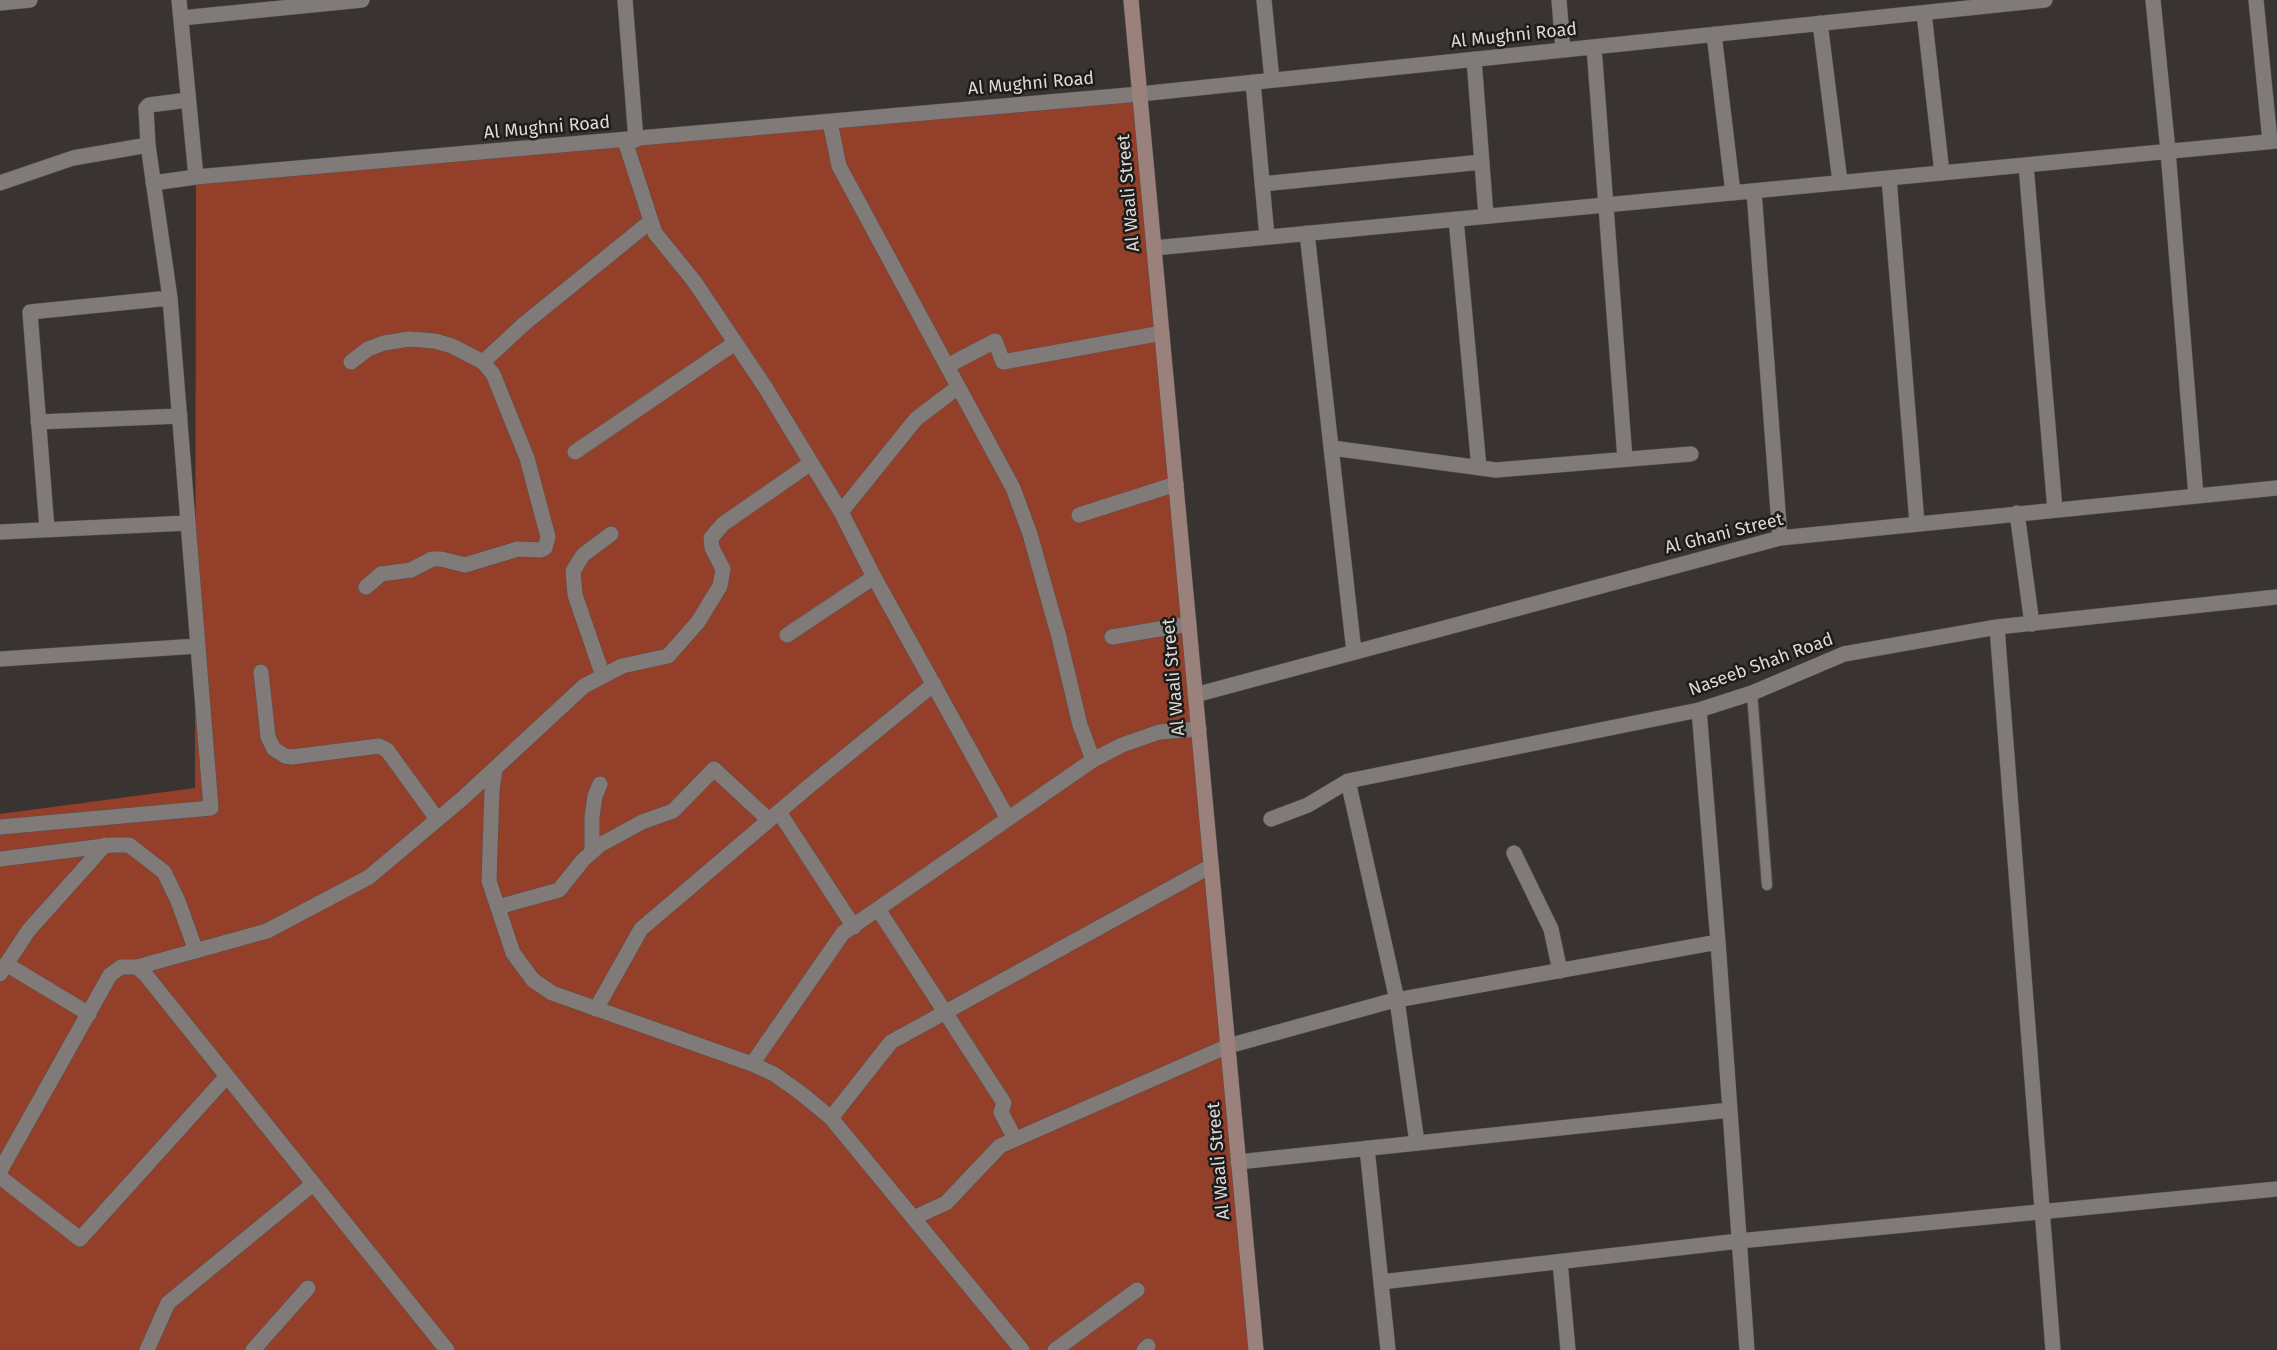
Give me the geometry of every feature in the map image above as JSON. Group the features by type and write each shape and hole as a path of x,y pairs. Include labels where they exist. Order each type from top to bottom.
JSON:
{"street":[{"path":"0,3 23,0"},
{"path":"179,0 196,177"},
{"path":"181,18 362,0"},
{"path":"625,0 630,140 655,233 694,281 811,463 841,513 1008,819"},
{"name":"Al Waali Street","path":"1131,0 1256,1350"},
{"path":"1264,0 1272,80"},
{"path":"1559,0 1563,50"},
{"name":"Al Mughni Road","path":"153,183 196,177 1140,94 2045,0"},
{"path":"2153,0 2168,151 2196,496"},
{"path":"1154,248 2273,141 2256,0"},
{"path":"1924,13 1942,173"},
{"path":"1820,24 1840,182"},
{"path":"1714,34 1733,193"},
{"path":"1594,47 1625,459"},
{"path":"1474,59 1486,216"},
{"path":"1253,82 1267,237"},
{"path":"0,827 211,808 170,298 148,145 146,108 149,105 189,100"},
{"path":"830,122 839,166 1013,488 1059,637 1080,725 1093,760"},
{"path":"0,183 73,158 148,145"},
{"path":"1262,184 1482,162"},
{"path":"2026,165 2055,510"},
{"path":"1889,178 1917,523"},
{"path":"1754,191 1780,538"},
{"path":"1456,219 1479,468"},
{"path":"483,362 524,324 651,221"},
{"path":"1307,233 1354,652"},
{"path":"47,530 30,312 170,298"},
{"path":"947,366 995,341 1003,362 1162,333"},
{"path":"351,362 368,349 384,343 409,339 435,341 452,346 483,362 493,374 527,458 548,537 545,548 540,550 518,549 465,565 432,559 411,570 381,574 366,586"},
{"path":"575,452 735,343"},
{"path":"841,513 916,419 958,387"},
{"path":"38,422 180,416"},
{"path":"1332,448 1496,471 1691,454"},
{"path":"0,1171 110,975 121,967 137,967 267,931 369,877 495,770 584,686 622,666 668,656 698,622 720,586 723,569 712,548 711,538 723,524 811,463"},
{"path":"1079,515 1176,484"},
{"name":"Al Ghani Street","path":"1195,695 1780,538 2277,488"},
{"path":"2017,513 2032,624"},
{"path":"0,532 188,523"},
{"path":"603,676 575,595 573,571 583,555 611,534"},
{"path":"787,635 874,577"},
{"name":"Naseeb Shah Road","path":"1271,819 1308,805 1348,781 1699,710 1752,693 1844,654 1997,627 2277,597"},
{"path":"1112,637 1189,624"},
{"path":"1997,627 2044,1210 2053,1350"},
{"path":"0,659 198,646"},
{"path":"261,672 268,737 274,749 285,756 292,757 379,746 387,750 437,819"},
{"path":"596,1009 641,929 934,684"},
{"path":"1699,710 1747,1350"},
{"path":"752,1064 843,933 1093,760 1122,745 1159,732 1198,729"},
{"path":"498,907 559,890 600,845 642,822 674,811 714,769 774,816 854,927"},
{"path":"495,770 492,790 489,881 513,953 533,980 552,993 752,1064 774,1074 831,1118 1022,1350"},
{"path":"1348,781 1397,1000 1417,1143"},
{"path":"592,852 592,817 595,796 600,784"},
{"path":"0,858 105,845 129,845 164,872 178,901 196,951"},
{"path":"88,1014 3,969 28,931 105,845"},
{"path":"1514,853 1551,929 1560,971"},
{"path":"831,1118 891,1042 1211,866"},
{"path":"878,909 1004,1103 1001,1112 1015,1139"},
{"path":"913,1218 946,1203 1000,1146 1227,1046 1397,1000 1718,942"},
{"path":"137,967 146,974 447,1350"},
{"path":"0,1177 80,1239 227,1076"},
{"path":"1238,1162 1730,1110"},
{"path":"1367,1148 1388,1350"},
{"path":"154,1346 168,1303 313,1184"},
{"path":"1381,1282 1739,1240 2277,1189"},
{"path":"1560,1262 1568,1350"},
{"path":"253,1350 308,1288"},
{"path":"1055,1350 1137,1290"}],"lane":[{"path":"1752,693 1767,885"}],"shaded area":[{"path":"1140,94 1256,1350 0,1350 0,814 195,788 196,177"}]}
